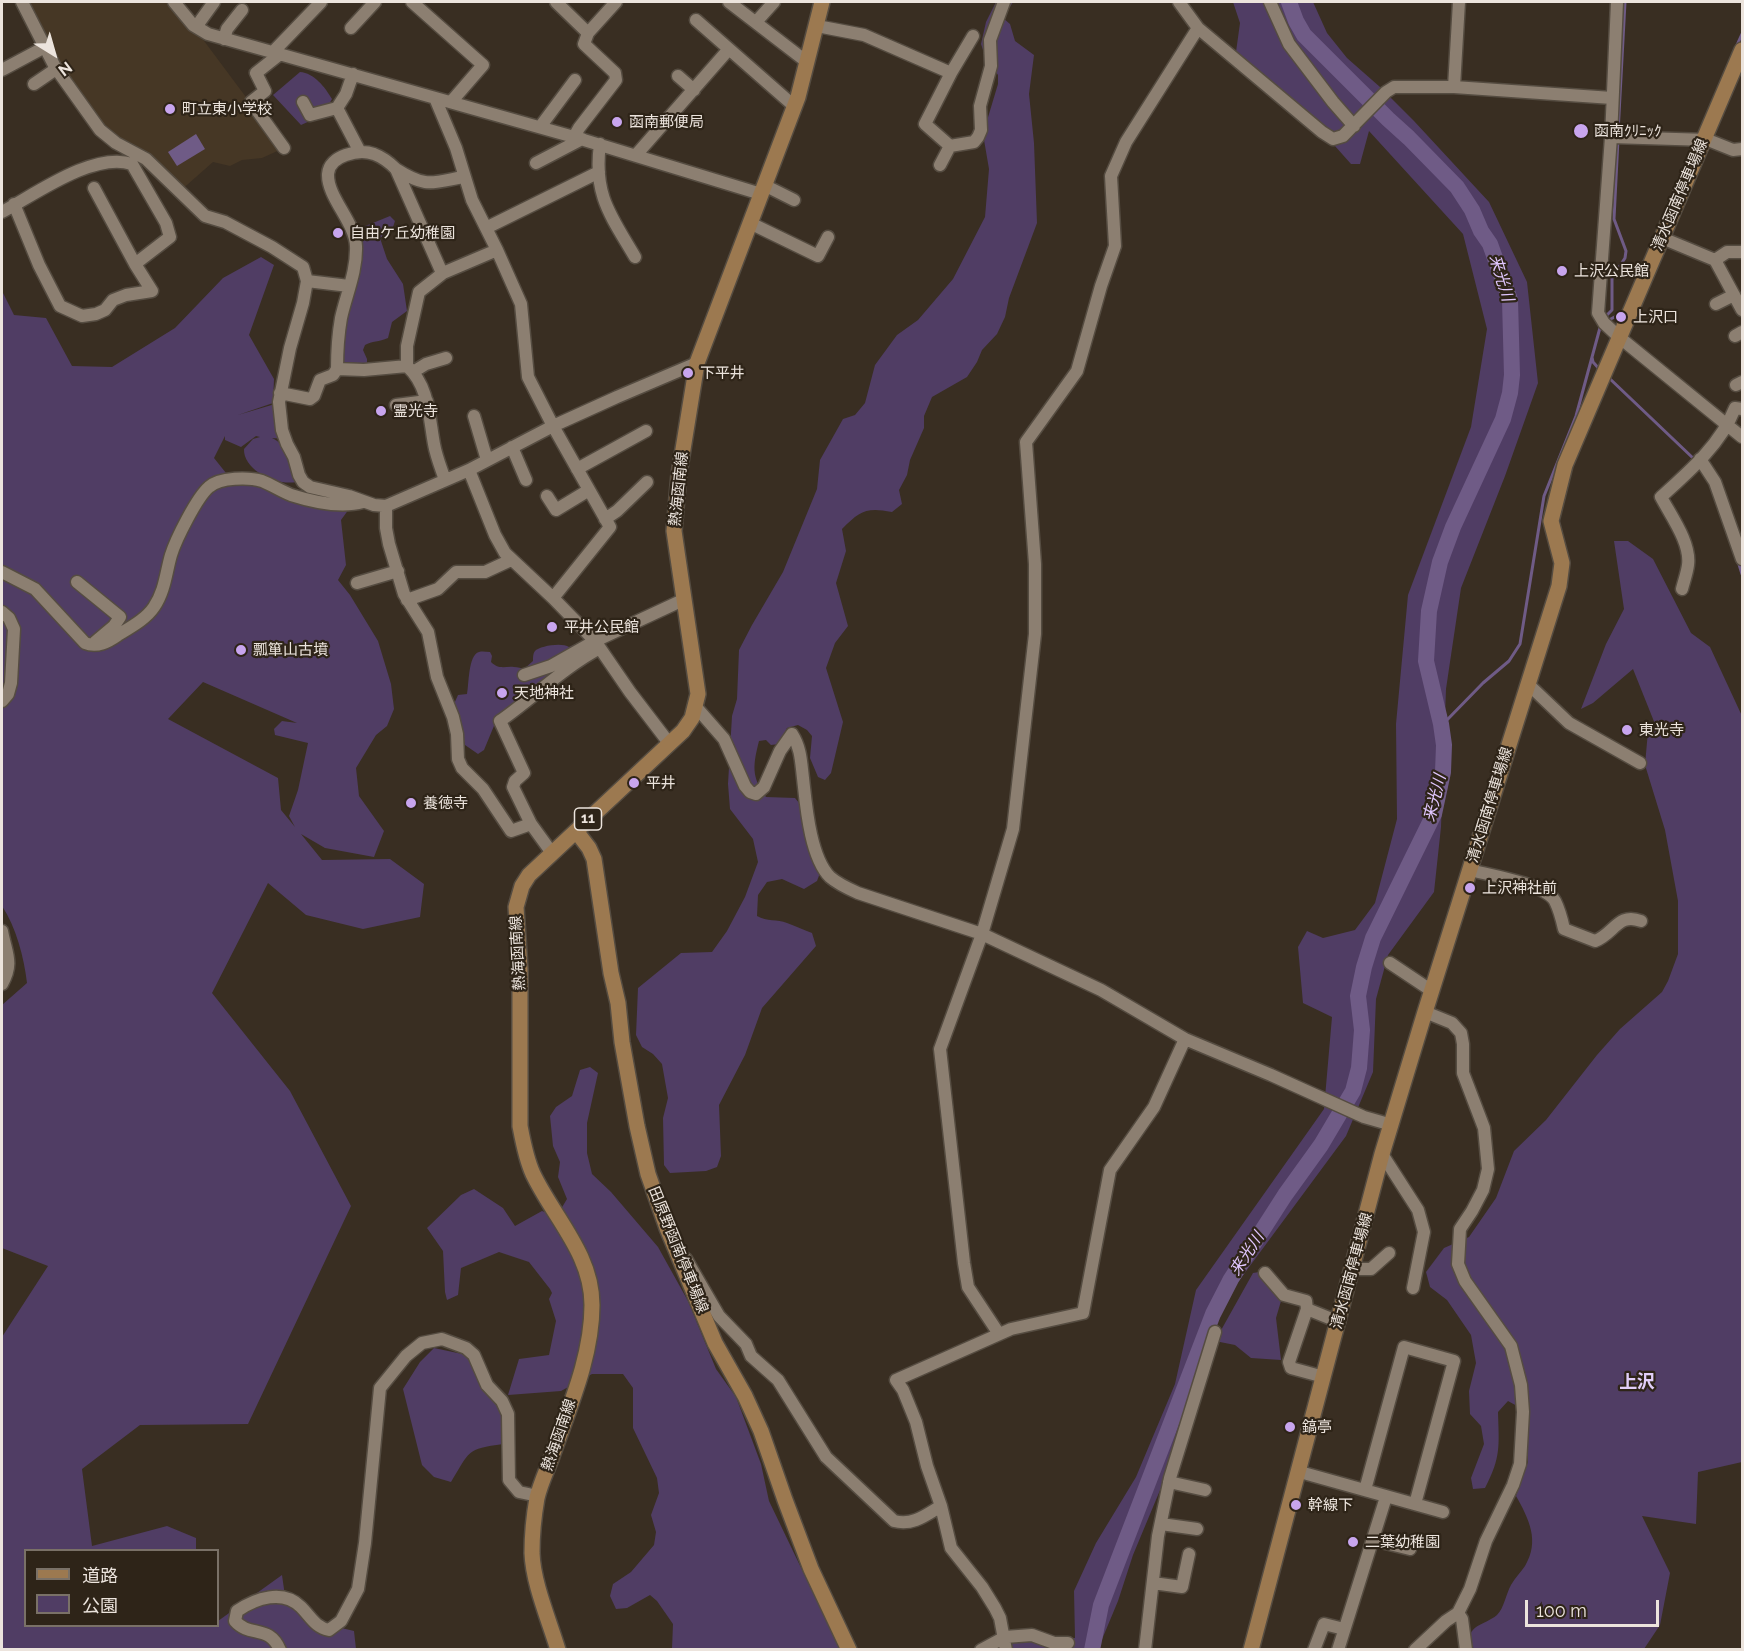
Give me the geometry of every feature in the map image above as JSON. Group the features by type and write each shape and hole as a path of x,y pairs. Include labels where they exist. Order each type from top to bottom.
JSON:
{"main road":[{"name":"熱海函南線","path":"558,1650 532,1555 537,1496 589,1344 592,1304 589,1275 572,1238 533,1173 520,1125 520,969 516,907 522,886 529,875 669,743 687,724 696,707 698,682 683,600 674,531 678,474 697,363 794,106 822,2"},
{"name":"清水函南停車場線","path":"1251,1650 1300,1472 1382,1155 1563,570 1551,521 1554,501 1565,465 1702,141 1743,50"},
{"name":"田原野函南停車場線","path":"576,831 594,859 611,973 618,1003 622,1042 648,1174 678,1256 716,1343 761,1431 799,1537 849,1650"}],"street":[{"path":"22,2 56,69 100,130 116,143 146,159 205,216 225,222 272,247 303,267 307,281 279,402 282,430 303,482 310,487 386,506 469,470 553,426 697,363"},
{"path":"174,2 196,27 224,39 762,189 794,200"},
{"path":"196,27 214,2"},
{"path":"285,148 251,102 265,91 256,73 321,2"},
{"path":"351,28 375,2"},
{"path":"412,2 483,65 451,102"},
{"path":"423,12 432,2"},
{"path":"556,2 588,33"},
{"path":"536,163 578,138 616,80 615,73 584,44 588,33 616,2"},
{"path":"729,2 807,62"},
{"path":"756,22 774,2"},
{"path":"950,146 974,142 981,130 980,106 991,66 990,40 1004,2"},
{"path":"1179,2 1198,28 1322,132 1334,139 1343,136 1386,92 1394,87 1454,87 1612,99"},
{"path":"1270,2 1289,44 1333,102 1356,124"},
{"path":"1454,87 1459,2"},
{"path":"1617,2 1612,99 1617,137 1598,313 1604,323 1619,337 1743,437"},
{"path":"224,39 227,29 242,10"},
{"path":"696,20 794,106"},
{"path":"817,26 864,35 951,73"},
{"path":"999,1334 968,1287 940,1048 982,934 1013,829 1035,634 1035,564 1026,442 1077,371 1115,246 1111,176 1126,142 1198,28"},
{"path":"950,146 925,124 973,36"},
{"path":"2,70 45,47"},
{"path":"636,155 729,49"},
{"path":"34,84 56,69"},
{"path":"303,102 310,115 337,108 353,74"},
{"path":"678,76 694,90"},
{"path":"540,127 575,80"},
{"path":"435,98 456,148 463,177 472,200 521,304 528,377 610,527 553,598"},
{"path":"661,106 671,116"},
{"path":"337,108 360,152"},
{"path":"1617,137 1710,141 1733,150 1743,149"},
{"path":"600,144 600,189 604,203 635,257"},
{"path":"940,165 950,146"},
{"path":"280,393 310,399 314,396 320,380 333,375 337,369 337,341 350,286 356,245 332,190 328,175 330,168 339,157 360,152 375,154 415,181 426,183 463,177"},
{"path":"135,168 146,159"},
{"path":"2,212 58,180 106,162 117,160 127,162 135,168 166,223 170,237 135,264"},
{"path":"396,169 442,273"},
{"path":"486,228 599,172"},
{"path":"14,204 60,306 82,316 96,314 105,309 113,300 126,295 152,291 94,188"},
{"path":"750,223 818,256 828,237"},
{"path":"1662,238 1715,260 1743,310"},
{"path":"445,480 434,447 427,401 410,369 407,346 419,292 442,273 497,250"},
{"path":"1715,260 1727,252 1743,252"},
{"path":"307,281 350,286"},
{"path":"1716,304 1734,295"},
{"path":"337,369 410,369 446,358"},
{"path":"396,405 427,401"},
{"path":"1682,589 1688,555 1661,497 1700,459 1728,426 1735,408 1743,409"},
{"path":"474,416 488,460"},
{"path":"577,469 646,431"},
{"path":"512,447 526,480"},
{"path":"1700,459 1715,482 1743,559"},
{"path":"469,470 495,535 511,560 553,598 598,645 669,743"},
{"path":"2,572 35,590 80,639 92,645 109,641 153,609 161,595 172,552 209,486 224,479 259,480 293,495 313,500 340,505 365,501"},
{"path":"605,519 617,511 647,482"},
{"path":"547,495 556,510 589,490"},
{"path":"386,506 389,544 407,600 428,632 437,677 453,717 457,734 457,753 462,768 483,789 511,831 531,824"},
{"path":"407,600 438,589 456,572 485,572 511,560"},
{"path":"357,584 398,571"},
{"path":"77,582 120,617 114,626 92,645"},
{"path":"524,675 598,645 683,600"},
{"path":"2,612 9,618 14,628 12,683 8,694 2,701"},
{"path":"552,853 531,824 513,787 515,781 524,772 500,721 598,645"},
{"path":"1528,684 1569,723 1640,763"},
{"path":"696,707 724,738 745,786 750,792 756,794 764,787 780,752 792,734 799,747 813,841 820,862 830,877 858,893 982,934 1101,990 1185,1039 1364,1117 1392,1125"},
{"path":"1470,870 1529,886 1548,894 1555,901 1564,928 1595,941 1624,920 1630,918 1641,921"},
{"path":"2,931 9,960 7,974 2,984"},
{"path":"1390,963 1432,991"},
{"path":"1415,1650 1458,1613 1470,1588 1486,1540 1513,1485 1520,1464 1523,1412 1521,1385 1511,1346 1465,1281 1458,1264 1460,1229 1483,1190 1488,1168 1484,1128 1463,1073 1461,1033 1452,1023 1425,1012"},
{"path":"1005,1643 1000,1618 989,1598 951,1548 916,1422 903,1390 896,1380 1011,1329 1083,1313 1110,1170 1154,1107 1185,1039"},
{"path":"1382,1155 1418,1210 1424,1232 1413,1288"},
{"path":"1353,1269 1371,1269 1389,1253"},
{"path":"678,1256 686,1259 719,1316 746,1344 751,1356 778,1380 792,1399 826,1457 876,1502 887,1516 904,1524 920,1519 941,1506"},
{"path":"1265,1273 1284,1295 1306,1300 1307,1309 1289,1362 1291,1368 1324,1377"},
{"path":"1307,1309 1339,1322"},
{"path":"1145,1650 1161,1524 1169,1482 1215,1332"},
{"path":"280,1650 268,1633 241,1628 236,1621 237,1611 247,1604 272,1596 287,1598 300,1605 319,1628 329,1630 341,1621 358,1589 365,1543 380,1389 406,1356 422,1342 442,1339 466,1348 474,1355 487,1385 502,1401 508,1414 509,1480 519,1492 537,1496"},
{"path":"1365,1490 1404,1347 1454,1361 1415,1504"},
{"path":"1300,1472 1443,1512"},
{"path":"1169,1482 1205,1490"},
{"path":"1338,1650 1386,1497"},
{"path":"1161,1524 1197,1529"},
{"path":"1372,1540 1410,1549"},
{"path":"1153,1583 1182,1587 1189,1554"},
{"path":"1458,1613 1462,1619 1466,1650"},
{"path":"1314,1650 1324,1624 1344,1629"},
{"path":"981,1650 1032,1635 1054,1643 1068,1643"}],"shaded area":[{"name":"町立東小学校","path":"22,2 175,2 284,148 262,158 242,160 230,166 213,162 179,192 99,129"},
{"path":"196,134 205,149 177,166 168,152"}],"green space":[{"path":"996,2 1013,2 1003,18 1010,24 1015,41 1034,55 1029,94 1034,143 1037,223 997,334 982,350 967,377 932,397 924,416 924,428 910,460 907,475 899,490 902,504 892,512 870,510 859,514 842,529 846,551 836,583 848,626 835,643 826,668 843,722 831,773 825,780 818,777 810,758 812,736 798,725 787,728 779,744 771,745 766,740 759,741 755,770 761,790 766,797 795,798 800,804 820,873 817,881 804,889 782,879 767,882 758,895 757,916 783,922 812,933 816,946 762,1008 745,1055 719,1105 721,1156 717,1167 706,1171 670,1173 664,1165 663,1118 668,1098 662,1064 642,1047 636,1035 638,988 681,953 712,952 727,931 745,897 758,862 753,839 730,809 728,784 732,716 737,699 739,650 783,572 817,489 820,460 843,419 855,415 865,403 875,365 897,335 918,320 953,279 985,217 989,169 983,134 998,84 998,75 985,56 981,44 986,22"},
{"path":"1233,2 1313,2 1327,33 1347,58 1414,121 1489,202 1527,282 1538,383 1505,476 1461,588 1446,689 1441,827 1434,892 1388,955 1376,999 1373,1072 1346,1136 1224,1301 1163,1483 1098,1649 1010,1649 1008,1642 1075,1638 1074,1591 1096,1543 1136,1477 1175,1384 1196,1290 1324,1109 1332,1017 1303,1003 1298,947 1307,931 1323,938 1355,930 1375,903 1397,819 1396,724 1408,595 1471,427 1487,329 1463,234 1369,131 1360,164 1351,164 1294,100 1236,52 1240,23"},
{"path":"300,72 314,78 332,99 323,115 301,125 273,95"},
{"path":"390,216 395,221 392,230 380,238 387,259 403,284 407,311 392,322 388,338 365,345 363,350 367,364 343,364 340,348 359,232 363,227"},
{"path":"261,257 274,265 249,335 274,379 273,403 238,415 275,404 285,439 272,438 278,441 286,451 300,481 292,483 273,480 256,471 245,457 244,449 253,439 260,437 256,436 241,447 225,440 225,436 214,458 230,478 349,509 341,520 346,565 338,580 350,595 378,641 391,684 394,709 387,726 376,735 356,768 359,796 384,831 374,857 325,848 301,834 322,860 390,859 424,884 420,917 363,929 306,915 268,883 212,993 290,1091 351,1206 248,1424 140,1425 82,1469 92,1546 167,1526 196,1538 196,1549 24,1549 24,1627 219,1627 219,1620 282,1575 285,1596 321,1623 354,1631 356,1649 2,1649 2,1337 48,1266 2,1248 2,1005 27,983 19,943 2,906 2,291 14,315 46,318 72,366 112,367 175,328 223,278","holes":["203,682 297,723 282,721 274,729 275,735 308,743 298,790 289,816 295,827 281,810 278,778 168,719"]},
{"path":"1614,541 1628,541 1653,559 1691,633 1710,647 1742,716 1742,1462 1698,1472 1696,1524 1642,1516 1670,1573 1660,1625 1644,1649 1479,1650 1471,1647 1470,1639 1473,1630 1497,1615 1511,1585 1525,1566 1532,1548 1529,1522 1516,1496 1528,1462 1526,1424 1517,1406 1508,1401 1498,1412 1499,1443 1494,1468 1485,1488 1473,1489 1471,1478 1484,1444 1481,1426 1470,1414 1469,1391 1476,1363 1471,1335 1447,1300 1430,1287 1426,1272 1444,1248 1469,1237 1496,1198 1514,1151 1546,1120 1620,1029 1662,992 1678,954 1678,901 1665,830 1645,765 1648,731 1655,724 1633,669 1593,703 1581,709 1606,644 1624,609"},
{"path":"580,642 588,648 496,721 484,750 478,754 465,745 454,704 458,695 467,694 471,664 475,654 490,652 491,662 497,666 524,669 533,661 537,649 556,645 569,647"},
{"path":"590,1067 598,1073 587,1123 587,1153 592,1174 611,1192 658,1247 688,1301 716,1369 736,1397 761,1464 769,1501 840,1649 672,1649 673,1624 650,1595 627,1608 616,1609 610,1596 613,1584 631,1572 654,1545 656,1532 651,1515 659,1493 657,1478 633,1428 633,1388 623,1374 592,1374 561,1391 508,1395 519,1359 549,1355 556,1321 549,1299 552,1293 529,1262 499,1252 461,1268 458,1295 447,1300 443,1251 427,1228 461,1195 474,1189 503,1208 515,1226 542,1211 550,1214 561,1209 567,1199 558,1177 560,1162 553,1146 550,1116 556,1107 572,1096 580,1070"},
{"path":"1259,1272 1281,1301 1276,1318 1281,1360 1251,1358 1235,1345 1215,1341 1253,1273"},
{"path":"434,1348 467,1355 506,1419 503,1444 470,1453 451,1482 434,1477 422,1465 403,1389 420,1362"}],"waterway":[{"name":"来光川","path":"1092,1650 1101,1605 1213,1314 1231,1279 1285,1195 1321,1145 1353,1091 1359,1068 1362,1030 1358,996 1364,967 1373,938 1434,814 1443,772 1444,745 1441,724 1426,661 1429,611 1440,562 1453,527 1503,419 1510,393 1512,375 1510,300 1490,244 1481,231 1472,210 1457,187 1304,35 1289,2"},
{"path":"1618,133 1625,2"},
{"path":"1737,45 1742,34"},
{"path":"1604,318 1612,310 1612,278 1625,258 1626,251 1614,219 1618,139"},
{"path":"1607,321 1622,313"},
{"path":"1441,724 1509,661 1520,644 1544,496 1576,416 1601,324"},
{"path":"1592,357 1593,362 1601,371"},
{"path":"1608,377 1694,459"},
{"path":"1738,561 1742,574"}],"place":[{"name":"町立東小学校","path":"170,109"},
{"name":"函南郵便局","path":"617,122"},
{"name":"函南ｸﾘﾆｯｸ","path":"1581,131"},
{"name":"自由ケ丘幼稚園","path":"338,233"},
{"name":"上沢公民館","path":"1562,271"},
{"name":"上沢口","path":"1621,317"},
{"name":"下平井","path":"688,373"},
{"name":"霊光寺","path":"381,411"},
{"name":"平井公民館","path":"552,627"},
{"name":"瓢箪山古墳","path":"241,650"},
{"name":"天地神社","path":"502,693"},
{"name":"東光寺","path":"1627,730"},
{"name":"平井","path":"634,783"},
{"name":"養徳寺","path":"411,803"},
{"name":"上沢神社前","path":"1470,888"},
{"name":"鎬亭","path":"1290,1427"},
{"name":"幹線下","path":"1296,1505"},
{"name":"二葉幼稚園","path":"1353,1542"}],"district":[{"name":"上沢","path":"1637,1383"}]}
